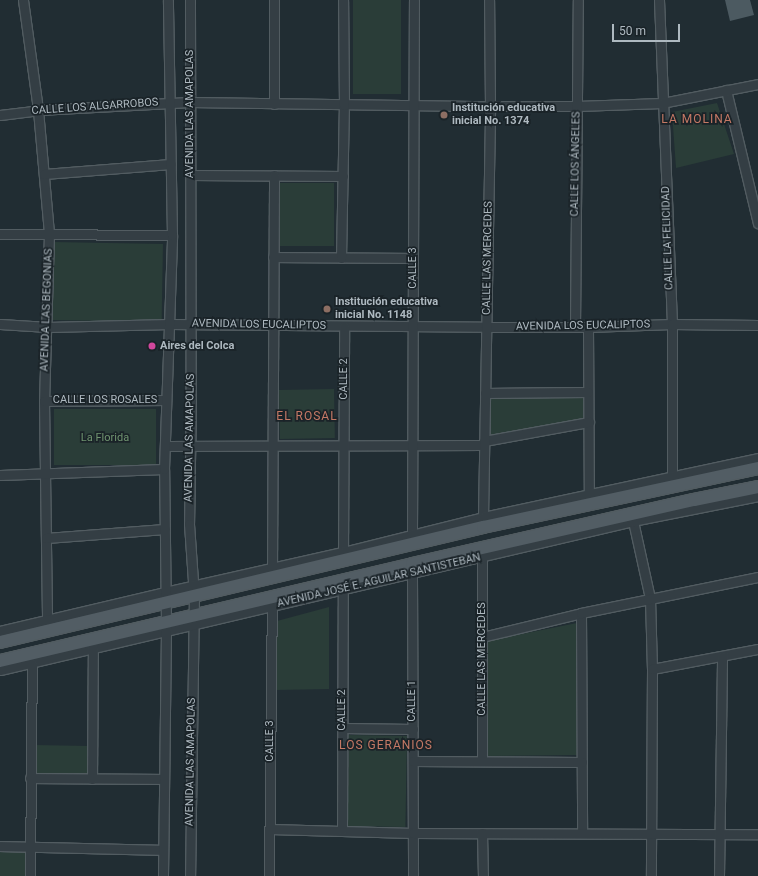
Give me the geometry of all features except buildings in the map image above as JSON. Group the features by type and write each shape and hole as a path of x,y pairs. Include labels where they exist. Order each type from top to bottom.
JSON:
{"main road":[{"path":"0,642 165,597 272,578 483,527 758,468"},
{"name":"AVENIDA JOSÉ E. AGUILAR SANTISTEBAN","path":"0,661 194,620 412,564 694,500 758,487"}],"street":[{"name":"AVENIDA LAS BEGONIAS","path":"23,0 38,110 49,234 48,327 44,401 47,620"},
{"name":"AVENIDA LAS AMAPOLAS","path":"163,876 166,626 164,469 166,446 166,400 170,324 172,235 172,164 168,0"},
{"name":"AVENIDA LAS AMAPOLAS","path":"190,0 191,175 188,524 194,620 190,876"},
{"path":"274,0 274,104"},
{"path":"341,258 344,105 343,0"},
{"name":"CALLE 3","path":"412,535 414,327 414,0"},
{"name":"CALLE LAS MERCEDES","path":"483,517 490,106 489,0"},
{"name":"CALLE LOS ÁNGELES","path":"575,327 578,0"},
{"name":"CALLE LA FELICIDAD","path":"659,0 672,324 672,475"},
{"name":"CALLE LOS ALGARROBOS","path":"0,115 38,110 170,102 490,106 577,106 662,103 758,84"},
{"path":"726,90 758,223"},
{"path":"44,174 172,164"},
{"path":"191,175 343,176"},
{"path":"272,568 272,326 274,175"},
{"path":"0,234 172,235"},
{"path":"273,257 414,258"},
{"name":"AVENIDA LOS EUCALIPTOS","path":"0,324 48,327 170,324 414,327 588,327 672,324 758,325"},
{"name":"CALLE 2","path":"343,552 344,326"},
{"path":"588,327 589,494"},
{"path":"485,394 588,392"},
{"name":"CALLE LOS ROSALES","path":"44,401 166,400"},
{"path":"166,446 412,446 484,443 589,422"},
{"path":"193,591 272,568 483,517 672,475 758,458"},
{"path":"0,475 164,469"},
{"name":"AVENIDA JOSÉ E. AGUILAR SANTISTEBAN","path":"194,620 272,605 412,574 633,521 758,496"},
{"path":"633,521 650,598 652,669 652,876"},
{"path":"46,538 165,529"},
{"name":"CALLE LAS MERCEDES","path":"482,558 482,761"},
{"name":"CALLE 1","path":"412,574 413,876"},
{"path":"482,637 580,613 758,577"},
{"name":"CALLE 2","path":"342,830 343,589"},
{"path":"0,632 47,620 165,597"},
{"name":"CALLE 3","path":"269,876 272,605"},
{"path":"580,613 582,833"},
{"name":"AVENIDA JOSÉ E. AGUILAR SANTISTEBAN","path":"0,670 94,648 166,626"},
{"path":"92,779 94,648"},
{"path":"652,669 758,649"},
{"path":"719,876 722,656"},
{"path":"30,876 32,663"},
{"path":"342,728 412,729"},
{"path":"413,761 582,762"},
{"path":"30,778 164,779"},
{"path":"270,829 413,833 758,834"},
{"path":"482,833 483,876"},
{"path":"0,846 163,850"}],"green space":[{"path":"353,0 401,0 401,94 353,94"},
{"path":"717,103 734,154 676,168 672,112"},
{"path":"278,183 334,183 334,246 278,246"},
{"path":"52,242 163,244 162,322 51,320"},
{"path":"334,389 335,438 280,439 279,390"},
{"path":"489,393 585,395 584,420 487,437"},
{"name":"La Florida","path":"54,409 156,409 156,465 54,465"},
{"path":"329,607 329,689 276,690 277,621"},
{"path":"577,623 577,755 486,756 487,641"},
{"path":"349,735 407,736 405,827 347,826"},
{"path":"34,745 89,746 88,775 33,774"},
{"path":"0,852 26,852 26,876 0,876"}],"place":[{"name":"Institución educativa inicial No. 1374","path":"444,115"},
{"name":"Institución educativa inicial No. 1148","path":"327,309"},
{"name":"Aires del Colca","path":"152,346"}],"district":[{"name":"LA MOLINA","path":"697,120"},
{"name":"EL ROSAL","path":"307,417"},
{"name":"LOS GERANIOS","path":"386,746"}]}
